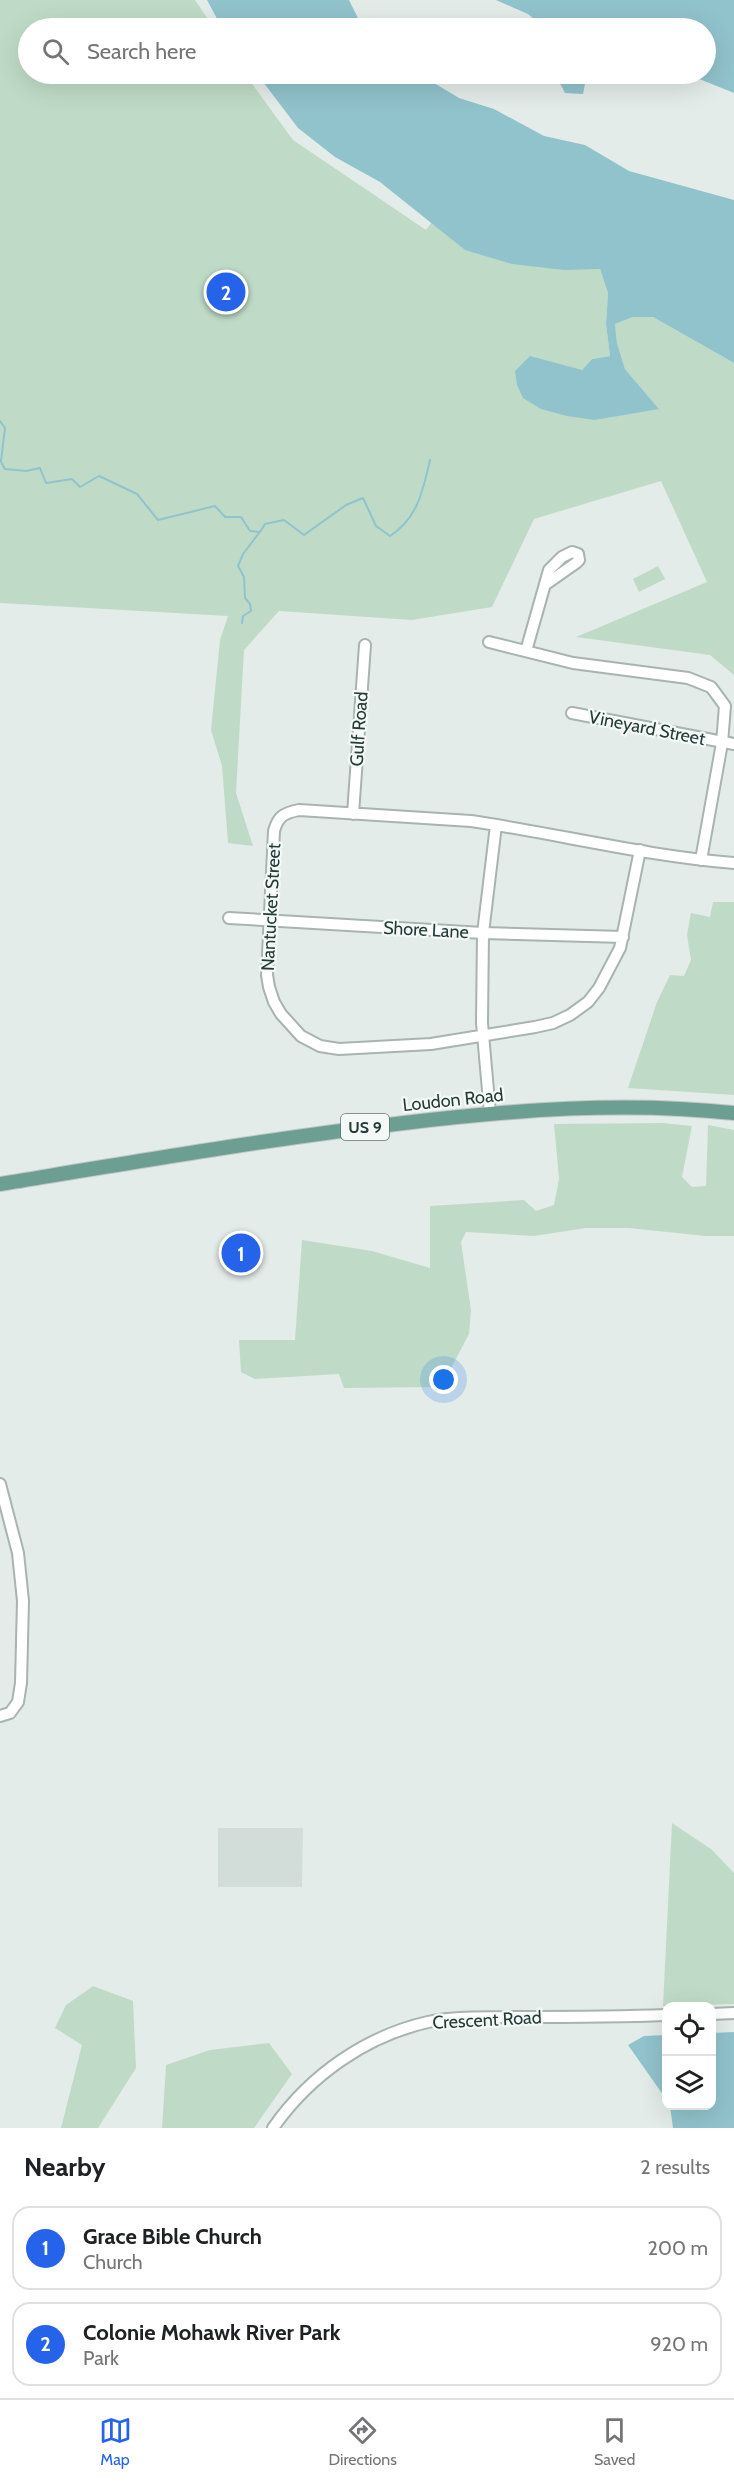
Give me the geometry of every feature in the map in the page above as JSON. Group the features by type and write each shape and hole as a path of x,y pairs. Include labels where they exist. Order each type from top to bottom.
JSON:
{"main road":[{"name":"Loudon Road","path":"0,1184 326,1132 490,1113 624,1106 680,1107 734,1113"}],"street":[{"path":"489,642 526,651 534,617 546,584"},
{"name":"Gulf Road","path":"353,814 365,645"},
{"name":"Vineyard Street","path":"526,651 573,663 688,678 711,687 720,696 725,706 722,743 701,860"},
{"name":"Vineyard Street","path":"572,713 722,743"},
{"path":"722,743 734,744"},
{"name":"Nantucket Street","path":"640,850 622,937 613,964 588,1002 570,1015 553,1023 431,1044 351,1049 329,1047 311,1042 289,1025 274,1002 267,975 269,920 274,831 277,820 282,814 299,810 454,820 496,825 701,860 734,862"},
{"path":"490,1113 483,1036 483,933 496,825"},
{"name":"Shore Lane","path":"229,918 483,933 622,937"},
{"path":"0,1484 18,1553 23,1601 21,1683 18,1702 5,1714"},
{"path":"716,2014 734,2013"},
{"name":"Crescent Road","path":"273,2128 311,2084 332,2066 383,2037 430,2021 469,2018 662,2015"}],"shaded area":[{"path":"218,1828 303,1828 302,1887 218,1887"}],"green space":[{"path":"0,0 195,0 207,18 18,18 18,84 252,84 293,140 426,230 432,222 465,250 564,269 600,269 608,293 606,324 610,356 592,359 582,370 595,420 658,408 625,369 617,343 615,324 633,317 653,317 734,363 734,675 710,655 576,637 707,582 661,481 534,519 492,607 412,620 279,611 244,650 236,793 253,846 228,843 222,766 211,730 220,640 228,616 0,603"},
{"path":"658,566 665,579 639,592 633,579"},
{"path":"713,902 734,902 734,1095 628,1088 657,1002 670,975 684,976 691,960 687,935 691,913 710,917"},
{"path":"663,1123 692,1126 682,1177 692,1187 706,1186 708,1125 734,1130 734,1236 705,1236 629,1228 586,1228 534,1236 466,1232 461,1242 471,1310 469,1334 441,1387 344,1388 339,1374 255,1379 241,1372 239,1340 295,1340 302,1240 372,1251 430,1268 430,1206 524,1200 536,1211 554,1205 559,1179 554,1124"},
{"path":"672,1823 711,1849 734,1873 734,2004 663,2002"},
{"path":"93,1986 133,2001 136,2068 98,2128 61,2128 82,2045 55,2028 66,2005"},
{"path":"269,2043 292,2074 254,2128 162,2128 166,2065 210,2050"}],"water":[{"path":"207,0 349,0 358,18 217,18"},
{"path":"496,0 734,0 734,93 712,84 716,84 716,18 533,18"},
{"path":"265,84 436,84 459,98 494,109 544,136 585,145 629,171 734,200 734,363 653,317 633,317 615,324 617,343 625,369 659,409 595,420 541,409 523,398 517,385 515,371 530,356 582,370 592,359 610,356 606,324 608,293 600,269 564,270 512,264 465,250 380,182 335,157 298,128"},
{"path":"560,84 585,84 583,94 565,93"},
{"path":"734,2032 734,2128 673,2128 671,2110 716,2110 716,2033"},
{"path":"662,2035 662,2093 628,2045 644,2036"}],"waterway":[{"path":"0,421 5,428 1,461"},
{"path":"0,460 5,469 26,471 40,468 46,483 72,479 80,487 99,476 137,494 158,520 215,506 225,517 241,517 250,531 260,532 265,524 284,520 304,535 346,505 363,498 376,526 390,536 407,521 413,512 422,492 430,460"},
{"path":"242,623 243,616 251,611 250,604 245,598 244,577 238,566 243,554 259,533"}],"place":[{"name":"Colonie Mohawk River Park","path":"226,292"},
{"name":"Grace Bible Church","path":"241,1253"}]}
